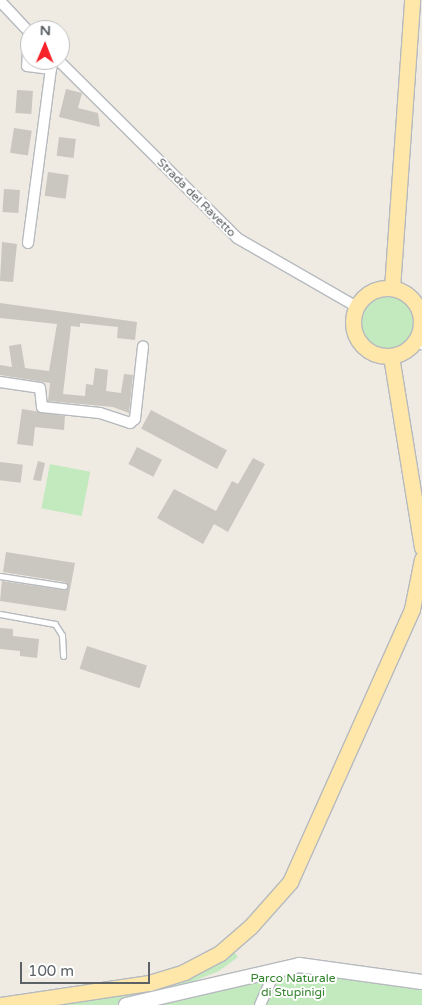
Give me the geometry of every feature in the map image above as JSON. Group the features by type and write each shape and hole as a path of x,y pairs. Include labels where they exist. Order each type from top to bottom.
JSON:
{"main road":[{"path":"392,288 412,0"},
{"path":"392,288 406,293 420,311 422,327 419,342 405,352 391,356 368,351 358,340 353,326 357,307 370,293 392,288"},
{"path":"391,356 422,548"},
{"path":"1,1005 149,983 175,975 220,953 250,926 290,882 412,608 422,559"},
{"path":"126,1005 276,969 323,966 422,982"}],"street":[{"path":"0,1 20,22"},
{"path":"28,243 53,70"},
{"name":"Strada del Ravetto","path":"61,70 237,238 357,307"},
{"path":"0,382 40,388 42,407 100,413 130,423 135,419 143,346"},
{"path":"260,1005 276,969"}],"lane":[{"path":"0,576 64,586"},
{"path":"0,614 55,624 62,635 63,656"}],"green space":[{"path":"388,297 398,299 407,305 413,314 415,324 413,334 407,343 398,349 388,351 378,349 369,343 363,334 361,324 363,314 369,305 378,299"},
{"path":"50,464 90,472 82,516 41,508"},
{"name":"Parco Naturale di Stupinigi","path":"234,952 238,957 219,971 194,981 302,966 422,985 422,1005 43,1005 167,984 202,971"}],"building":[{"path":"66,89 82,93 78,108 98,113 100,127 59,117"},
{"path":"17,90 33,91 31,114 15,113"},
{"path":"14,128 32,131 28,156 10,153"},
{"path":"59,137 76,139 74,158 57,156"},
{"path":"48,172 69,175 65,199 45,196"},
{"path":"4,189 20,190 18,213 2,212"},
{"path":"2,242 17,244 13,282 0,281"},
{"path":"0,303 137,322 135,340 117,338 118,327 80,323 80,327 71,326 63,394 85,396 86,384 93,385 95,368 108,370 106,391 121,393 124,374 133,375 129,413 113,407 48,401 50,383 0,375 0,365 12,367 9,346 21,344 25,368 49,371 57,324 0,318"},
{"path":"22,409 65,416 64,430 35,427 33,446 17,444"},
{"path":"151,410 227,450 217,469 141,429"},
{"path":"137,447 162,460 153,477 128,464"},
{"path":"253,458 265,464 228,532 214,524 203,544 157,518 174,489 216,511 232,481 238,484"},
{"path":"38,461 45,463 41,481 33,480"},
{"path":"0,462 23,465 21,483 0,480"},
{"path":"6,552 75,563 66,611 0,601 2,581 63,590 68,586 65,582 3,572"},
{"path":"0,628 13,629 13,636 39,639 37,658 20,656 20,651 0,649"},
{"path":"87,646 147,665 140,688 80,669"}]}
